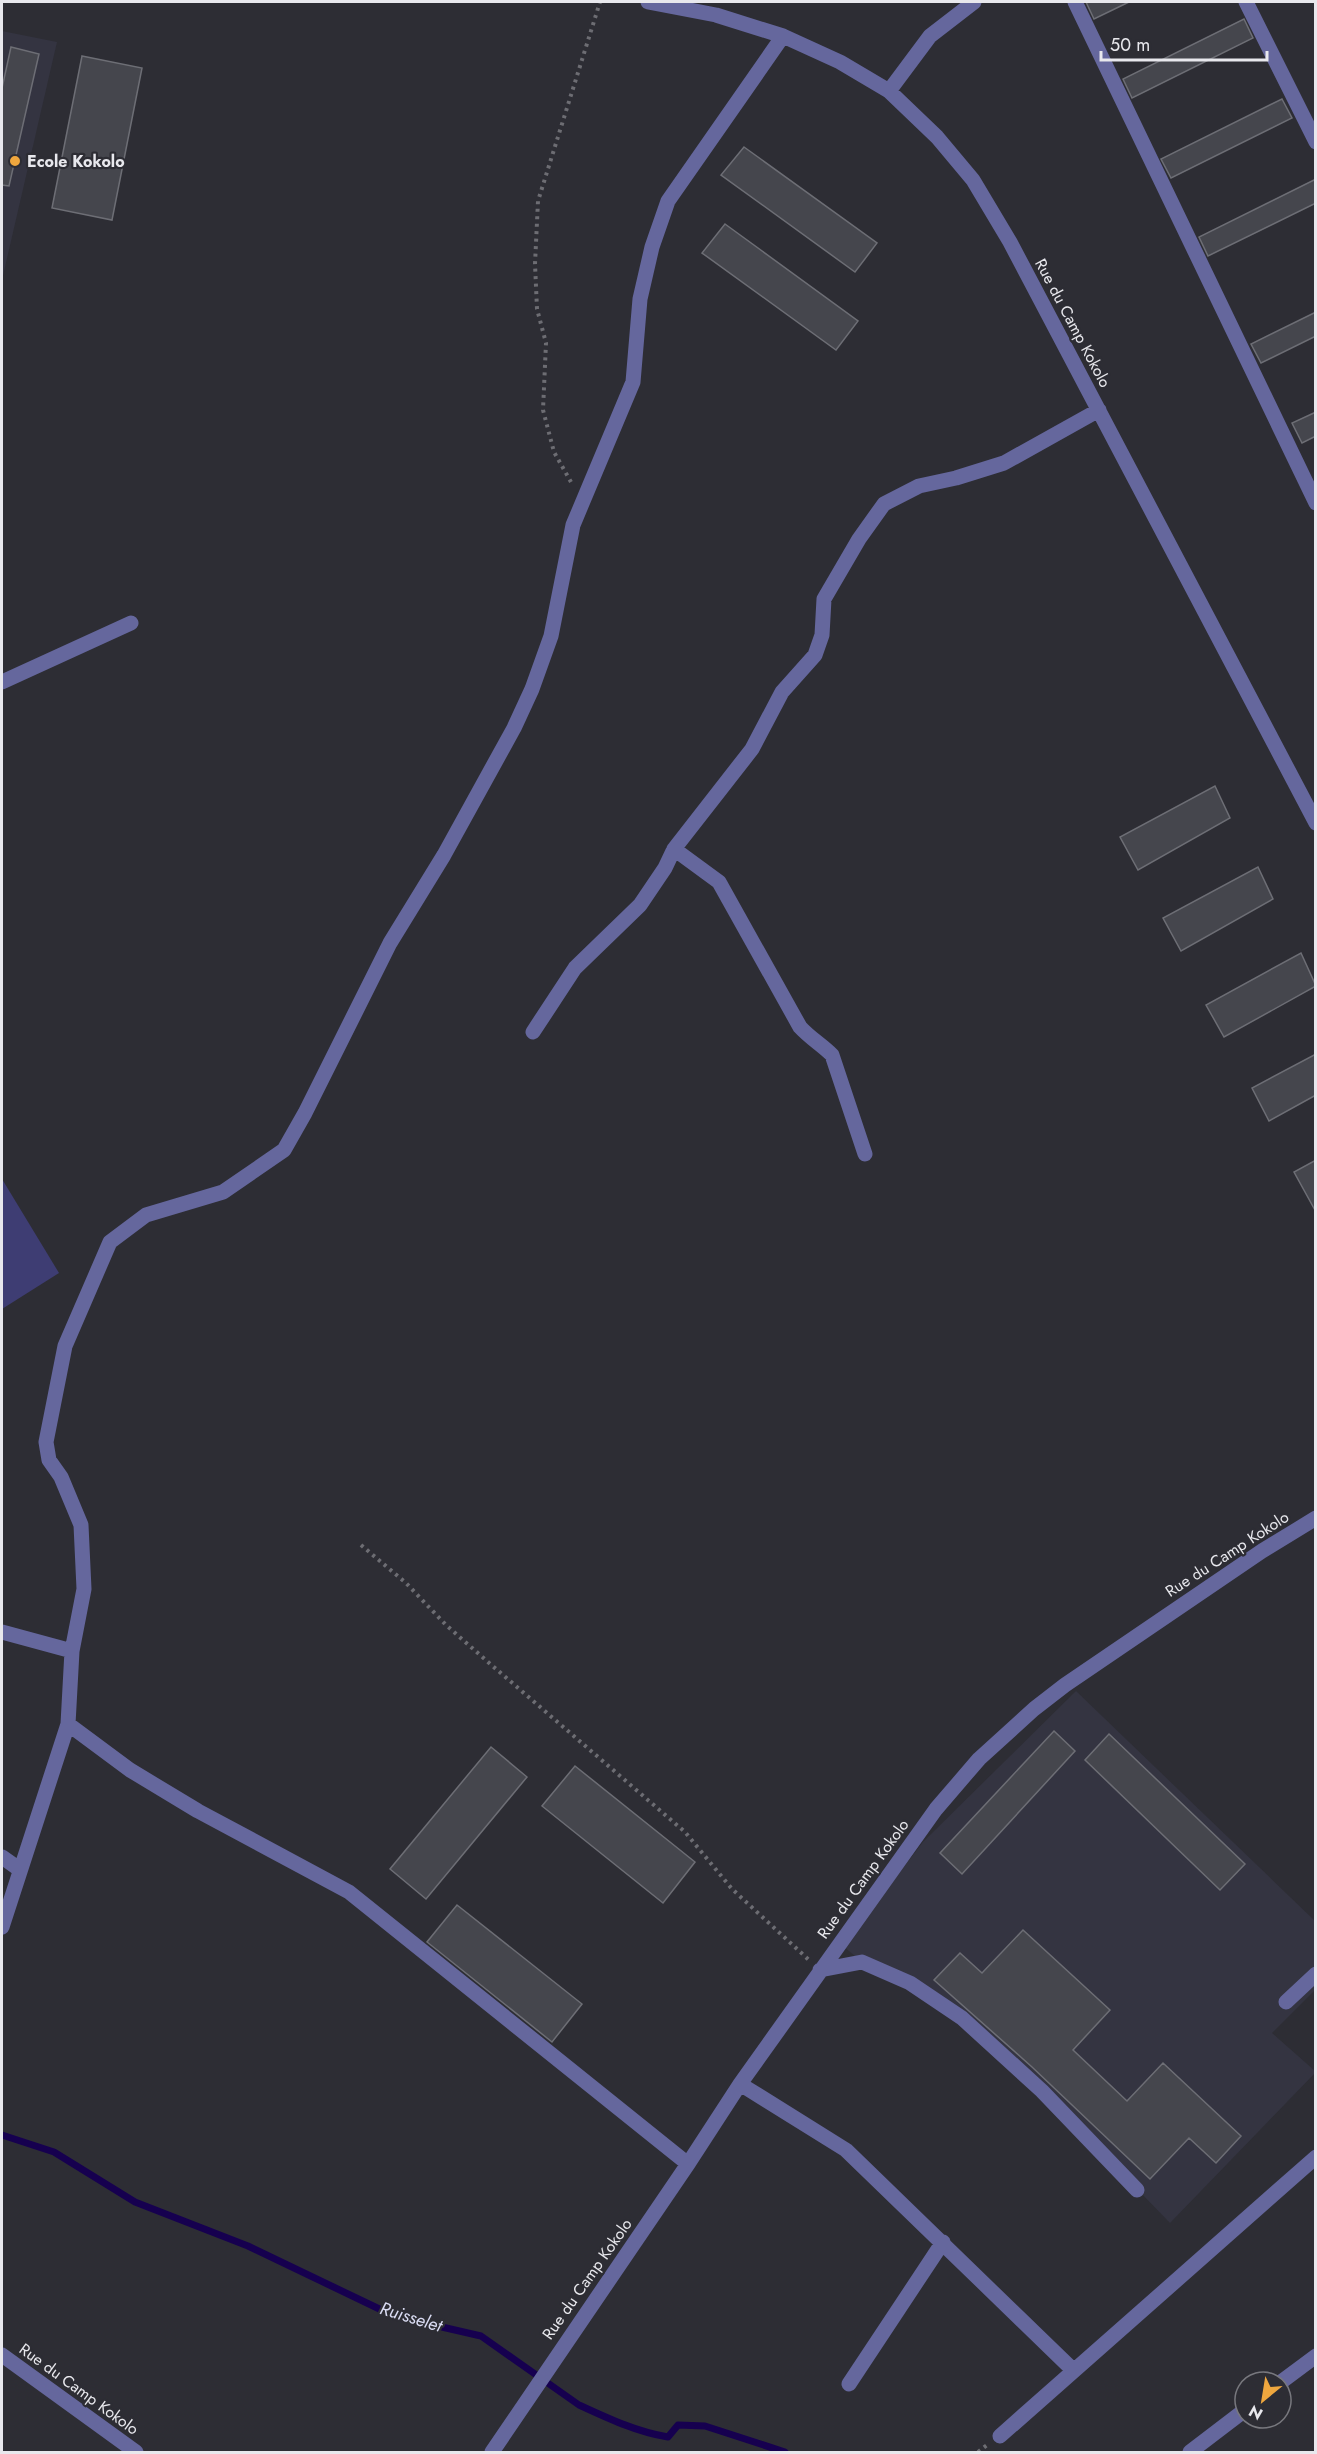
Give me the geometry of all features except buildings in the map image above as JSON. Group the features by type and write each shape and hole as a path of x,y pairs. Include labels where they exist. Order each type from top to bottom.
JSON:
{"street":[{"name":"Rue du Camp Kokolo","path":"648,2 716,15 783,36 840,62 889,91 937,137 973,180 1010,242 1316,823"},
{"path":"889,91 930,36 974,2"},
{"path":"1075,2 1316,503"},
{"path":"1246,2 1316,142"},
{"path":"2,1927 68,1724 72,1651 84,1589 81,1525 61,1477 49,1460 46,1442 65,1346 110,1242 146,1215 223,1192 284,1150 360,1006 390,943 444,855 514,728 532,689 551,636 573,525 633,382 640,299 652,247 668,201 783,36"},
{"path":"533,1032 575,968 640,905 665,868 674,849 752,749 782,692 815,655 822,635 825,599 859,538 884,504 919,486 956,478 1004,463 1099,411"},
{"path":"2,682 131,623"},
{"path":"674,849 719,882 800,1027 810,1039 832,1055 865,1154"},
{"name":"Rue du Camp Kokolo","path":"492,2452 740,2084 820,1970 936,1809 979,1759 1034,1709 1065,1685 1262,1551 1316,1518"},
{"path":"2,1632 72,1651"},
{"path":"68,1724 139,1776 198,1811 349,1892 688,2164"},
{"path":"2,1857 19,1869"},
{"path":"820,1970 862,1962 910,1983 963,2018 1042,2091 1137,2190"},
{"path":"1286,2002 1316,1974"},
{"path":"740,2084 846,2150 1073,2370"},
{"path":"1000,2436 1316,2157"},
{"path":"849,2384 943,2242"},
{"name":"Rue du Camp Kokolo","path":"2,2355 136,2452"},
{"path":"1293,2373 1316,2356"},
{"path":"1190,2452 1233,2419"}],"path":[{"path":"582,502 554,452 543,410 546,343 537,309 535,264 538,201 600,2"},
{"path":"361,1545 406,1583 446,1625 685,1832 732,1889 820,1970"}],"shaded area":[{"name":"Ecole Kokolo","path":"2,31 57,42 2,280"},
{"path":"2,1179 59,1273 2,1309"},
{"path":"1076,1691 1315,1921 1315,1990 1272,2033 1315,2073 1170,2223 1042,2091 962,2018 862,1962 843,1946 923,1842"}],"waterway":[{"name":"Ruisselet","path":"2,2135 54,2152 135,2202 248,2246 394,2316 481,2336 579,2405 611,2420 668,2437 678,2425 705,2426 785,2452"}],"place":[{"name":"Ecole Kokolo","path":"15,161"}]}
